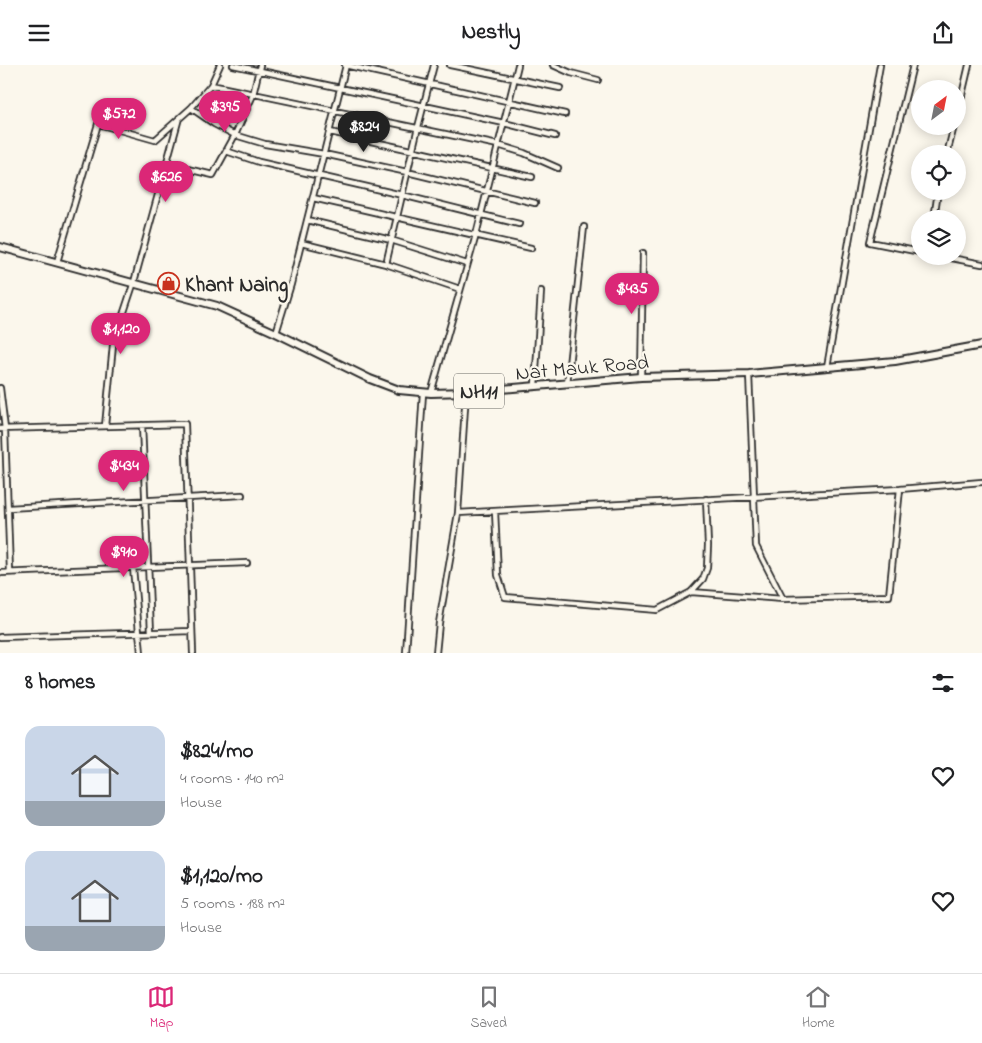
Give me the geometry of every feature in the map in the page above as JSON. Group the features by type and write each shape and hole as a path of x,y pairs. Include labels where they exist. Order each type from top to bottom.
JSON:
{"highway":[{"name":"Nat Mauk Road","path":"0,247 217,306 370,379 400,391 431,393 641,377 749,374 895,361 982,345"}],"street":[{"path":"57,262 98,124 155,139 191,108 211,85 220,65"},
{"path":"233,65 260,67 340,88 424,105 555,136"},
{"path":"276,333 302,243 345,65 565,114"},
{"path":"386,264 434,65"},
{"path":"450,65 560,88"},
{"path":"431,393 476,235 518,65"},
{"path":"553,65 572,73 598,80"},
{"path":"827,367 880,65"},
{"path":"911,250 870,242 913,65"},
{"path":"965,80 969,65"},
{"path":"166,164 212,175 235,135 253,95 260,67"},
{"path":"211,85 498,145 524,153 558,168"},
{"path":"191,108 214,125 235,135 265,144 324,154 407,172 535,203"},
{"path":"105,426 112,345 134,282 179,118"},
{"path":"330,132 532,177"},
{"path":"226,151 259,162 519,224"},
{"path":"313,198 531,248"},
{"path":"307,220 391,240 468,264"},
{"path":"567,384 584,227"},
{"path":"302,243 386,264 460,289"},
{"path":"641,377 643,253"},
{"path":"966,261 982,264"},
{"path":"535,386 541,291"},
{"path":"749,374 756,546 783,599"},
{"path":"0,388 10,572"},
{"path":"436,653 439,623 458,513 466,391"},
{"path":"406,653 423,393"},
{"path":"2,429 185,424 193,653"},
{"path":"142,425 151,632"},
{"path":"458,513 900,489 982,482"},
{"path":"691,592 783,599 889,596 900,489"},
{"path":"8,508 242,495"},
{"path":"494,511 498,575 505,597 657,610 691,592 703,579 707,568 708,545 706,499"},
{"path":"0,573 247,563"},
{"path":"133,567 141,653"},
{"path":"0,637 192,631"}],"place":[{"name":"Khant Naing","path":"169,284"}]}
